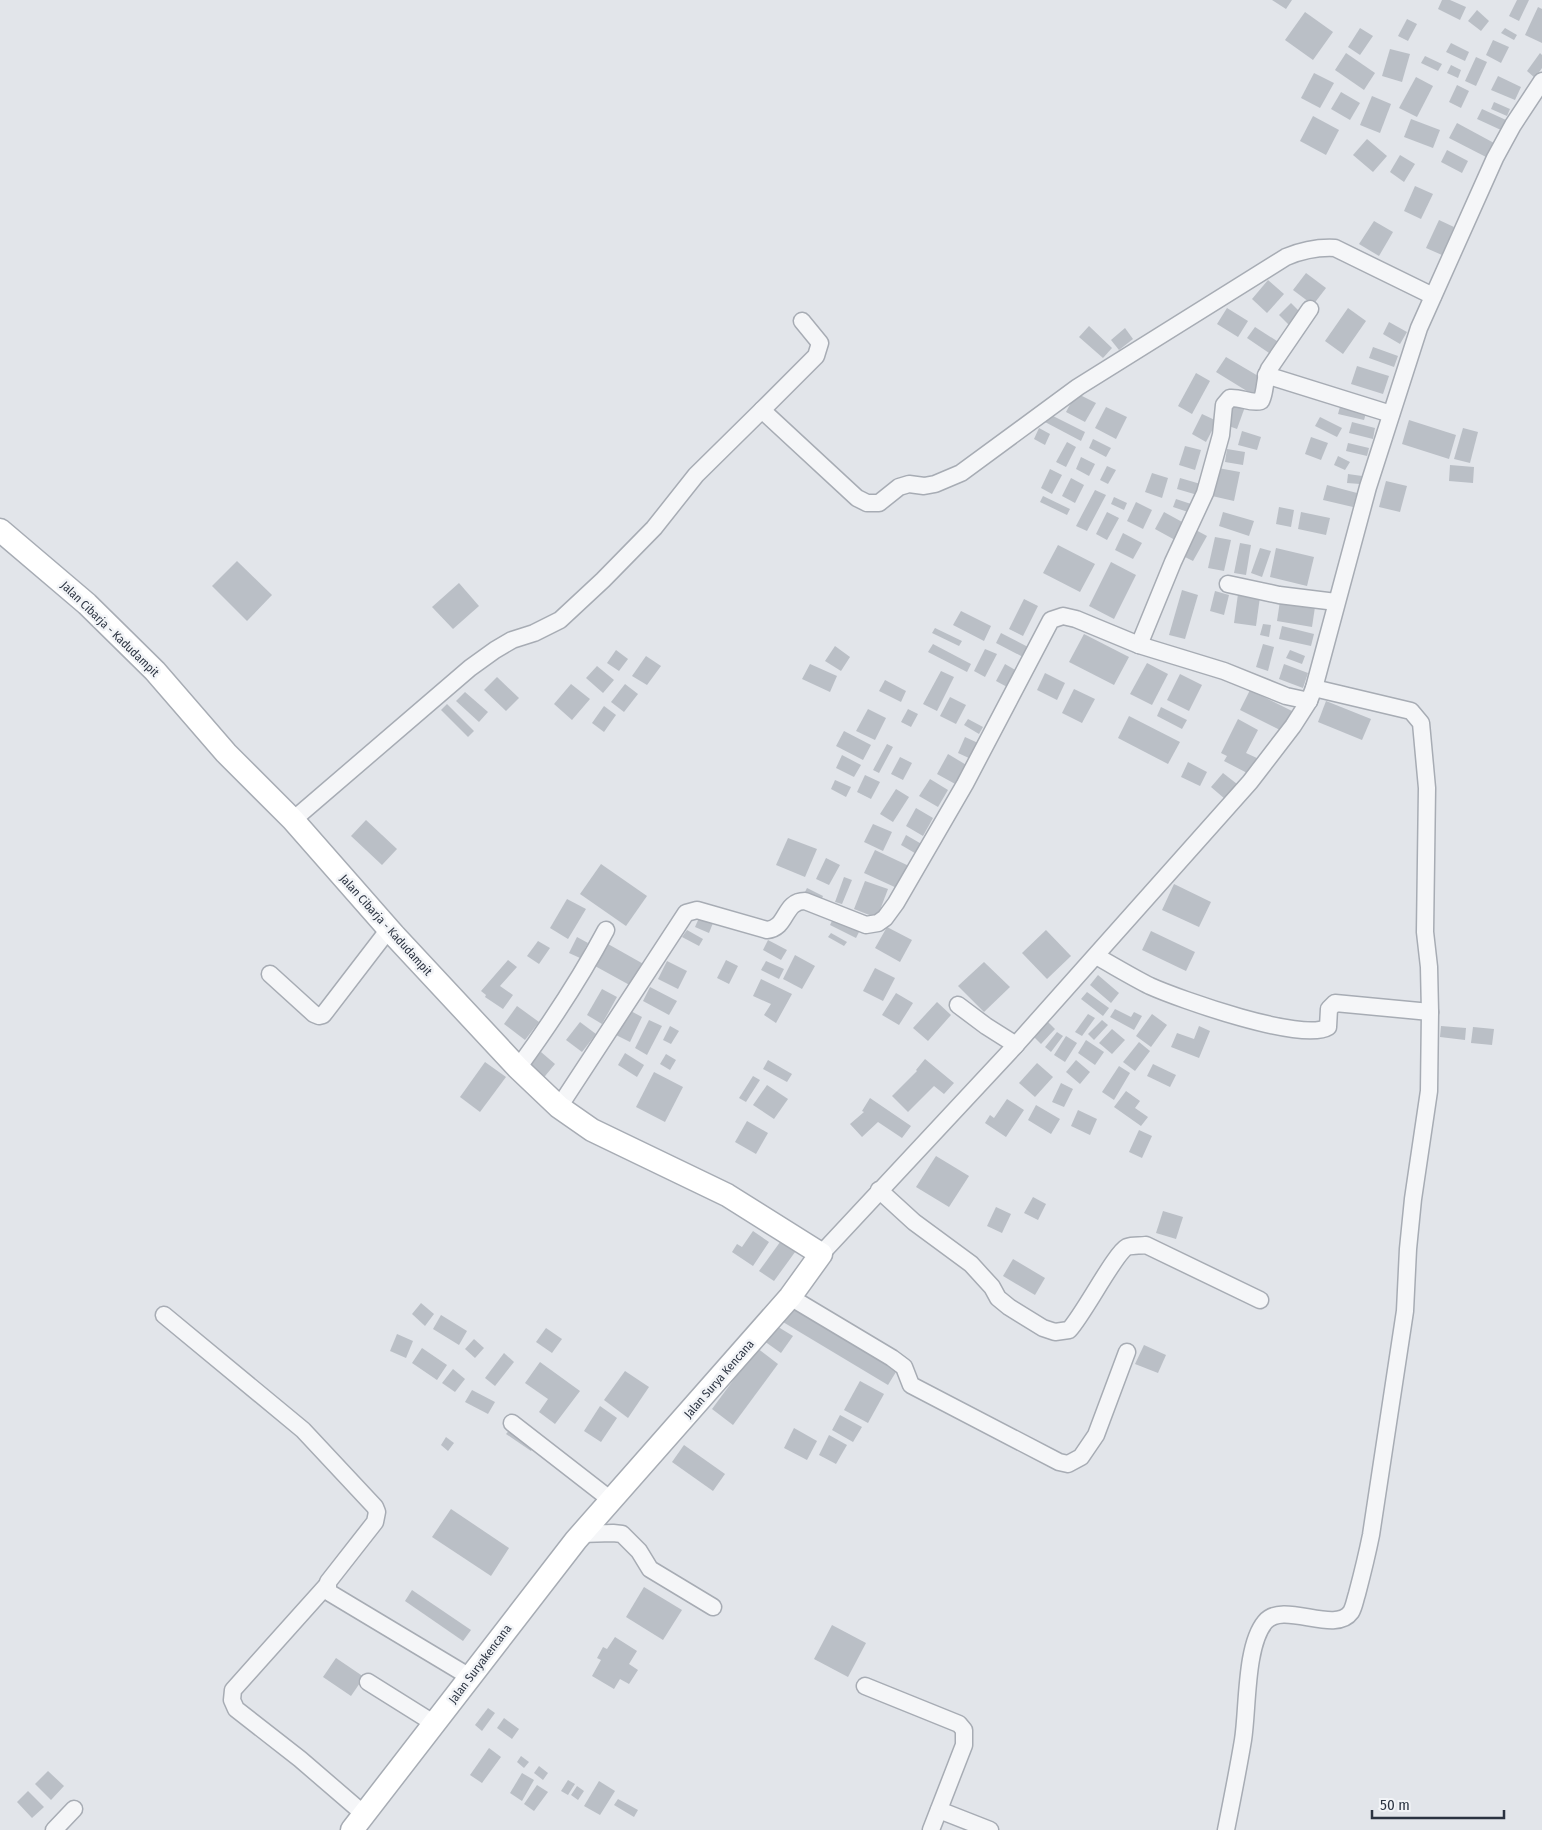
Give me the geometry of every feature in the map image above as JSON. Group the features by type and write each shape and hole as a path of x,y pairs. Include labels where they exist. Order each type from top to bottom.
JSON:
{"street":[{"path":"821,1254 1016,1045 1096,956 1250,782 1293,726 1311,695 1368,487 1419,328 1495,158 1513,125 1542,81"},
{"path":"762,410 857,498 867,503 879,503 899,487 909,484 924,486 935,484 961,473 1078,387 1286,257 1303,250 1323,247 1335,248 1433,296"},
{"path":"1139,645 1173,562 1205,494 1221,435 1224,405 1230,398 1235,397 1256,403 1261,401 1264,396 1266,375 1269,369 1310,309"},
{"path":"293,820 470,668 512,640 534,633 560,620 603,580 648,534 696,475 816,356 820,343 802,321"},
{"path":"1266,375 1391,414"},
{"name":"Jalan Cibarja - Kadudampit","path":"0,530 12,538 86,604 155,670 226,753 293,820 518,1068 560,1107 592,1130 727,1195 821,1254"},
{"path":"1228,584 1279,595 1336,602"},
{"path":"560,1107 686,913 697,910 771,930 778,927 792,905 798,901 805,901 866,925 878,923 885,918 896,903 965,784 1051,620 1063,616 1076,619 1139,645 1224,671 1286,696 1311,695 1411,711 1420,724 1427,788 1425,932 1429,967 1429,1091 1413,1199 1405,1311 1371,1535 1364,1570 1352,1610 1346,1617 1334,1620 1278,1614 1266,1620 1262,1626 1254,1648 1249,1676 1243,1739 1226,1830"},
{"path":"270,974 314,1014 319,1016 324,1014 390,929"},
{"path":"518,1068 552,1021 583,972 606,930"},
{"path":"1096,956 1150,986 1258,1023 1323,1030 1328,1026 1329,1009 1335,1003 1430,1012"},
{"path":"958,1005 1016,1045"},
{"path":"879,1190 914,1222 971,1264 992,1287 998,1298 1009,1307 1043,1328 1054,1332 1069,1330 1087,1306 1118,1256 1126,1248 1133,1246 1146,1246 1260,1300"},
{"name":"Jalan Surya Kencana","path":"612,1500 790,1298 821,1254"},
{"path":"790,1298 892,1358 904,1367 911,1385 1059,1462 1068,1464 1081,1457 1096,1435 1127,1352"},
{"path":"164,1315 303,1430 377,1512 375,1522 327,1585 233,1690 232,1700 236,1709 300,1759 358,1822"},
{"path":"512,1423 612,1500"},
{"name":"Jalan Suryakencana","path":"358,1822 580,1534 612,1500"},
{"path":"580,1534 622,1534 639,1551 650,1569 713,1607"},
{"path":"327,1585 334,1596 470,1677"},
{"path":"368,1682 435,1724"},
{"path":"865,1686 959,1724 964,1730 964,1745 931,1830"},
{"path":"54,1830 74,1809"},
{"path":"939,1810 990,1830"}],"building":[{"path":"1272,0 1292,0 1286,9"},
{"path":"1442,0 1450,0 1466,7 1460,20 1438,9"},
{"path":"1517,0 1529,0 1519,21 1509,16"},
{"path":"1538,7 1542,9 1542,43 1525,35"},
{"path":"1477,10 1489,21 1481,31 1468,21"},
{"path":"1305,12 1333,32 1313,60 1285,40"},
{"path":"1407,19 1417,24 1408,41 1398,36"},
{"path":"1360,28 1373,36 1360,55 1348,47"},
{"path":"1505,28 1517,35 1514,40 1501,33"},
{"path":"1493,40 1509,47 1501,63 1486,55"},
{"path":"1451,43 1469,52 1465,61 1446,52"},
{"path":"1390,49 1410,54 1402,82 1382,76"},
{"path":"1346,53 1375,73 1364,90 1335,70"},
{"path":"1540,53 1542,55 1542,68 1535,78 1527,71"},
{"path":"1425,56 1442,64 1438,71 1421,63"},
{"path":"1476,57 1487,62 1476,86 1465,81"},
{"path":"1451,65 1461,70 1458,78 1447,73"},
{"path":"1314,73 1334,83 1320,108 1301,98"},
{"path":"1498,76 1521,87 1515,100 1491,90"},
{"path":"1416,77 1433,86 1417,117 1399,108"},
{"path":"1457,85 1469,91 1461,108 1449,102"},
{"path":"1341,92 1360,103 1350,120 1331,109"},
{"path":"1372,96 1391,104 1380,133 1360,125"},
{"path":"1494,102 1510,109 1507,116 1491,109"},
{"path":"1482,109 1506,120 1501,130 1477,119"},
{"path":"1313,116 1339,130 1326,155 1300,141"},
{"path":"1411,119 1440,130 1433,148 1404,137"},
{"path":"1457,123 1494,143 1486,157 1449,138"},
{"path":"1367,139 1387,156 1373,172 1353,155"},
{"path":"1447,150 1468,161 1462,173 1441,162"},
{"path":"1400,155 1415,164 1404,182 1390,172"},
{"path":"1415,186 1433,194 1421,219 1404,211"},
{"path":"1439,220 1454,227 1442,255 1426,248"},
{"path":"1374,221 1393,232 1379,256 1359,244"},
{"path":"1306,273 1326,288 1313,305 1293,290"},
{"path":"1268,280 1284,294 1267,313 1252,299"},
{"path":"1291,303 1303,315 1291,327 1279,315"},
{"path":"1227,308 1248,321 1238,337 1217,324"},
{"path":"1348,308 1366,321 1343,354 1325,341"},
{"path":"1389,322 1407,332 1400,344 1383,334"},
{"path":"1089,326 1112,348 1103,358 1079,337"},
{"path":"1255,327 1280,343 1272,355 1247,338"},
{"path":"1125,328 1133,339 1119,350 1111,340"},
{"path":"1373,347 1398,356 1394,367 1369,358"},
{"path":"1226,357 1265,380 1255,396 1216,372"},
{"path":"1357,366 1389,376 1383,394 1351,384"},
{"path":"1196,373 1210,381 1192,414 1178,406"},
{"path":"1076,393 1096,403 1085,422 1066,412"},
{"path":"1236,401 1246,404 1237,429 1226,425"},
{"path":"1341,403 1367,410 1364,420 1338,414"},
{"path":"1106,407 1127,417 1116,439 1095,428"},
{"path":"1049,414 1085,432 1081,441 1045,422"},
{"path":"1202,414 1217,421 1206,442 1192,434"},
{"path":"1320,417 1342,428 1337,437 1315,426"},
{"path":"1409,420 1456,435 1449,459 1402,444"},
{"path":"1352,422 1375,428 1373,439 1349,433"},
{"path":"1039,428 1050,434 1045,445 1034,439"},
{"path":"1463,428 1478,432 1470,463 1454,459"},
{"path":"1242,431 1261,437 1257,450 1238,445"},
{"path":"1311,437 1328,443 1321,460 1305,454"},
{"path":"1093,439 1111,448 1106,457 1089,448"},
{"path":"1067,442 1076,447 1066,467 1056,462"},
{"path":"1348,443 1369,448 1367,456 1346,451"},
{"path":"1185,446 1201,450 1195,470 1179,465"},
{"path":"1227,449 1245,452 1243,465 1225,462"},
{"path":"1338,456 1350,462 1345,470 1334,465"},
{"path":"1081,457 1095,464 1089,476 1076,469"},
{"path":"1450,465 1474,467 1473,483 1449,481"},
{"path":"1107,466 1116,470 1108,484 1100,480"},
{"path":"1218,468 1240,472 1234,501 1212,496"},
{"path":"1050,469 1062,475 1052,494 1041,488"},
{"path":"1152,473 1168,478 1162,498 1145,492"},
{"path":"1348,474 1362,476 1360,484 1347,483"},
{"path":"1071,478 1084,485 1075,503 1062,496"},
{"path":"1180,478 1204,485 1201,496 1177,489"},
{"path":"1386,481 1407,486 1400,512 1379,507"},
{"path":"1327,485 1357,493 1353,507 1323,500"},
{"path":"1095,490 1106,495 1087,531 1076,526"},
{"path":"1043,496 1070,509 1067,515 1040,502"},
{"path":"1114,497 1127,503 1124,510 1111,504"},
{"path":"1176,499 1197,506 1194,514 1173,507"},
{"path":"1136,502 1152,510 1143,529 1127,521"},
{"path":"1279,507 1294,510 1291,527 1276,524"},
{"path":"1107,512 1119,518 1107,540 1096,534"},
{"path":"1164,512 1184,523 1175,540 1155,529"},
{"path":"1223,512 1254,521 1249,536 1219,526"},
{"path":"1301,512 1330,518 1326,535 1298,529"},
{"path":"1192,528 1207,536 1193,561 1179,554"},
{"path":"1123,533 1142,543 1133,559 1115,550"},
{"path":"1215,537 1231,540 1224,571 1208,568"},
{"path":"1240,543 1251,545 1246,575 1234,573"},
{"path":"1058,545 1095,564 1080,592 1043,573"},
{"path":"1260,548 1271,551 1262,577 1251,573"},
{"path":"1276,548 1314,557 1307,586 1270,577"},
{"path":"237,561 272,595 247,621 212,586"},
{"path":"1111,562 1136,575 1114,619 1089,606"},
{"path":"459,583 479,606 453,629 432,607"},
{"path":"1182,590 1198,595 1185,639 1169,635"},
{"path":"1215,591 1229,595 1224,615 1210,611"},
{"path":"1238,594 1260,597 1256,626 1234,623"},
{"path":"1024,599 1038,606 1023,636 1009,629"},
{"path":"1280,601 1315,607 1312,627 1277,621"},
{"path":"961,611 991,626 984,641 953,625"},
{"path":"1263,624 1271,625 1269,637 1260,635"},
{"path":"1282,626 1314,634 1311,646 1279,639"},
{"path":"935,628 962,641 959,646 932,633"},
{"path":"1001,633 1028,647 1023,657 996,643"},
{"path":"1084,634 1129,657 1114,685 1069,662"},
{"path":"933,644 971,664 967,672 928,652"},
{"path":"1263,644 1274,647 1268,671 1256,667"},
{"path":"835,646 850,657 841,671 825,661"},
{"path":"985,649 997,654 985,677 974,671"},
{"path":"616,650 628,659 619,671 607,663"},
{"path":"1290,650 1305,656 1302,664 1286,658"},
{"path":"646,656 661,666 647,685 632,676"},
{"path":"1147,663 1168,674 1152,705 1130,694"},
{"path":"810,664 837,676 830,692 802,679"},
{"path":"1005,664 1017,671 1009,688 996,681"},
{"path":"1284,664 1308,673 1303,688 1279,679"},
{"path":"597,666 614,680 603,693 586,678"},
{"path":"941,671 954,677 937,711 923,704"},
{"path":"1045,673 1065,683 1057,700 1037,690"},
{"path":"1180,674 1202,685 1189,711 1167,700"},
{"path":"497,677 519,698 506,711 484,690"},
{"path":"885,680 906,691 901,702 879,691"},
{"path":"571,684 590,699 572,720 554,704"},
{"path":"625,684 638,694 624,712 611,702"},
{"path":"1074,689 1095,699 1082,723 1062,713"},
{"path":"1250,690 1292,711 1282,731 1240,710"},
{"path":"465,692 488,712 479,722 456,701"},
{"path":"950,697 966,705 956,724 940,716"},
{"path":"1326,701 1371,719 1362,740 1318,722"},
{"path":"447,704 474,731 468,737 441,710"},
{"path":"604,706 616,715 604,732 592,723"},
{"path":"1161,707 1187,720 1182,729 1157,716"},
{"path":"868,709 886,718 875,740 856,731"},
{"path":"908,709 918,714 911,727 901,722"},
{"path":"1129,716 1180,742 1168,764 1118,738"},
{"path":"968,719 983,727 979,734 964,725"},
{"path":"1238,719 1258,730 1246,753 1259,759 1251,775 1224,761 1227,756 1221,753"},
{"path":"844,731 871,745 863,760 836,746"},
{"path":"965,737 978,743 971,759 958,753"},
{"path":"887,744 893,747 879,773 873,770"},
{"path":"948,754 968,766 957,785 937,774"},
{"path":"842,755 861,765 854,777 836,768"},
{"path":"900,757 912,763 903,780 891,774"},
{"path":"1188,762 1207,772 1200,786 1181,777"},
{"path":"1223,773 1237,784 1225,799 1211,787"},
{"path":"865,775 880,782 871,799 857,792"},
{"path":"930,779 948,790 938,807 919,796"},
{"path":"835,780 851,787 846,797 831,789"},
{"path":"896,789 909,797 893,822 880,814"},
{"path":"916,808 933,818 923,836 906,826"},
{"path":"366,820 397,849 382,865 351,836"},
{"path":"873,824 892,832 883,851 864,842"},
{"path":"906,835 925,846 920,856 901,845"},
{"path":"788,838 817,849 805,877 776,865"},
{"path":"875,850 909,866 899,889 864,873"},
{"path":"826,858 840,865 829,885 816,879"},
{"path":"601,864 647,896 626,926 580,894"},
{"path":"844,877 852,880 842,904 835,902"},
{"path":"865,881 888,889 877,918 854,909"},
{"path":"1174,884 1211,902 1199,927 1162,910"},
{"path":"807,888 823,896 820,902 804,894"},
{"path":"567,899 586,909 568,939 550,928"},
{"path":"834,917 860,930 856,938 830,925"},
{"path":"699,918 713,923 709,933 695,927"},
{"path":"887,927 912,940 900,962 875,948"},
{"path":"687,930 703,939 699,946 682,937"},
{"path":"1046,930 1071,956 1047,979 1022,953"},
{"path":"1151,931 1195,952 1186,971 1142,950"},
{"path":"831,933 847,942 844,946 828,937"},
{"path":"577,937 588,943 580,958 569,953"},
{"path":"768,940 787,950 781,960 763,950"},
{"path":"538,941 550,948 539,964 527,956"},
{"path":"608,944 647,966 635,988 595,966"},
{"path":"795,955 815,966 802,989 783,979"},
{"path":"508,960 517,967 500,986 513,995 503,1009 485,997 486,995 481,991"},
{"path":"726,960 738,966 729,984 717,978"},
{"path":"667,961 687,971 678,989 658,979"},
{"path":"766,961 784,969 779,979 761,970"},
{"path":"984,962 1010,987 984,1012 958,986"},
{"path":"875,968 895,978 883,1001 863,991"},
{"path":"1098,975 1119,993 1111,1003 1090,985"},
{"path":"761,979 792,994 776,1023 764,1015 771,1004 753,996"},
{"path":"650,987 677,1001 669,1015 643,1001"},
{"path":"602,989 617,997 602,1024 587,1015"},
{"path":"1087,992 1109,1008 1103,1016 1081,999"},
{"path":"896,993 913,1003 899,1025 882,1015"},
{"path":"937,1002 951,1015 928,1041 913,1028"},
{"path":"517,1006 539,1022 525,1040 504,1024"},
{"path":"627,1009 642,1017 630,1042 614,1034"},
{"path":"1115,1009 1131,1017 1134,1012 1142,1016 1134,1030 1110,1017"},
{"path":"1088,1014 1095,1018 1082,1036 1075,1032"},
{"path":"1152,1014 1167,1025 1151,1047 1136,1036"},
{"path":"649,1020 662,1026 647,1055 635,1048"},
{"path":"1102,1020 1108,1025 1094,1040 1088,1034"},
{"path":"580,1022 596,1034 582,1052 566,1040"},
{"path":"1048,1022 1055,1029 1041,1044 1034,1037"},
{"path":"670,1026 679,1031 671,1044 663,1040"},
{"path":"1199,1026 1210,1031 1199,1058 1171,1047 1177,1033 1194,1039"},
{"path":"1441,1026 1466,1028 1465,1040 1440,1037"},
{"path":"1473,1027 1494,1029 1492,1045 1471,1043"},
{"path":"1112,1029 1125,1040 1112,1054 1099,1043"},
{"path":"1057,1032 1063,1036 1051,1052 1045,1047"},
{"path":"1066,1036 1077,1043 1065,1062 1054,1055"},
{"path":"1086,1040 1104,1052 1095,1065 1078,1053"},
{"path":"1139,1042 1150,1051 1135,1071 1123,1062"},
{"path":"541,1052 555,1064 541,1081 526,1069"},
{"path":"625,1053 644,1065 637,1077 618,1065"},
{"path":"666,1054 676,1060 670,1070 660,1064"},
{"path":"925,1059 954,1083 944,1094 934,1086 908,1112 892,1096 917,1071"},
{"path":"768,1060 792,1074 787,1082 763,1069"},
{"path":"1076,1060 1090,1072 1080,1084 1066,1072"},
{"path":"485,1062 506,1077 480,1112 460,1097"},
{"path":"1037,1063 1053,1077 1035,1097 1019,1083"},
{"path":"1153,1064 1176,1075 1170,1087 1147,1076"},
{"path":"1119,1066 1130,1073 1114,1100 1102,1092"},
{"path":"654,1072 683,1087 665,1122 636,1107"},
{"path":"753,1076 760,1080 746,1102 739,1098"},
{"path":"1061,1083 1073,1089 1064,1107 1052,1102"},
{"path":"767,1085 788,1099 774,1119 753,1105"},
{"path":"1126,1091 1140,1101 1135,1108 1148,1117 1141,1126 1114,1107"},
{"path":"870,1098 911,1126 902,1138 878,1122 862,1137 850,1124 864,1112 862,1111"},
{"path":"1007,1099 1024,1110 1006,1137 985,1123 990,1115 994,1118"},
{"path":"1036,1105 1060,1119 1051,1134 1028,1120"},
{"path":"1078,1110 1097,1119 1090,1135 1071,1126"},
{"path":"747,1121 768,1133 756,1154 735,1142"},
{"path":"1139,1130 1152,1136 1142,1158 1129,1152"},
{"path":"936,1156 969,1176 949,1207 916,1187"},
{"path":"1033,1197 1046,1204 1038,1220 1024,1213"},
{"path":"996,1207 1011,1214 1002,1233 987,1226"},
{"path":"1163,1211 1183,1217 1176,1239 1156,1233"},
{"path":"753,1231 769,1242 753,1266 732,1252 737,1244 742,1247"},
{"path":"783,1238 798,1248 774,1281 759,1271"},
{"path":"1013,1259 1045,1278 1035,1295 1003,1276"},
{"path":"421,1303 434,1314 425,1326 412,1314"},
{"path":"794,1304 899,1367 888,1385 783,1322"},
{"path":"441,1315 467,1331 459,1345 433,1329"},
{"path":"775,1325 793,1336 781,1353 764,1341"},
{"path":"546,1328 562,1339 552,1353 536,1342"},
{"path":"397,1334 413,1341 406,1358 390,1351"},
{"path":"474,1339 484,1348 475,1358 465,1349"},
{"path":"1144,1345 1166,1355 1158,1373 1135,1364"},
{"path":"422,1348 447,1365 437,1380 412,1363"},
{"path":"757,1348 778,1364 733,1425 712,1409"},
{"path":"504,1353 514,1362 495,1386 485,1378"},
{"path":"540,1362 580,1391 555,1424 539,1412 548,1399 525,1383"},
{"path":"453,1369 465,1379 455,1392 442,1383"},
{"path":"625,1371 649,1387 628,1418 604,1400"},
{"path":"860,1381 884,1394 868,1423 844,1410"},
{"path":"472,1390 495,1402 488,1414 465,1402"},
{"path":"600,1406 617,1418 601,1442 584,1431"},
{"path":"840,1415 862,1427 853,1442 832,1430"},
{"path":"511,1428 535,1445 531,1451 506,1434"},
{"path":"794,1428 817,1441 807,1460 784,1448"},
{"path":"829,1435 847,1445 836,1464 819,1455"},
{"path":"446,1437 454,1443 448,1451 441,1445"},
{"path":"684,1445 725,1474 713,1491 672,1462"},
{"path":"451,1509 509,1548 491,1576 432,1537"},
{"path":"644,1587 682,1610 663,1640 626,1617"},
{"path":"412,1590 471,1630 463,1641 405,1601"},
{"path":"832,1625 866,1643 848,1677 814,1659"},
{"path":"615,1637 637,1651 629,1664 638,1670 629,1684 620,1679 614,1689 592,1676 601,1660 597,1658 603,1647 607,1649"},
{"path":"336,1658 364,1677 351,1696 323,1677"},
{"path":"488,1708 495,1713 482,1731 475,1725"},
{"path":"504,1718 519,1729 512,1739 497,1728"},
{"path":"489,1748 501,1757 482,1783 470,1775"},
{"path":"521,1756 529,1762 524,1768 517,1762"},
{"path":"539,1766 548,1773 543,1780 534,1773"},
{"path":"48,1771 64,1786 51,1800 35,1784"},
{"path":"522,1773 534,1780 522,1801 510,1793"},
{"path":"568,1780 575,1784 568,1795 561,1791"},
{"path":"599,1781 615,1791 600,1815 584,1806"},
{"path":"537,1785 548,1792 534,1811 524,1804"},
{"path":"577,1786 584,1791 578,1800 571,1795"},
{"path":"28,1791 44,1807 32,1818 17,1802"},
{"path":"618,1799 638,1810 634,1817 614,1805"}]}
